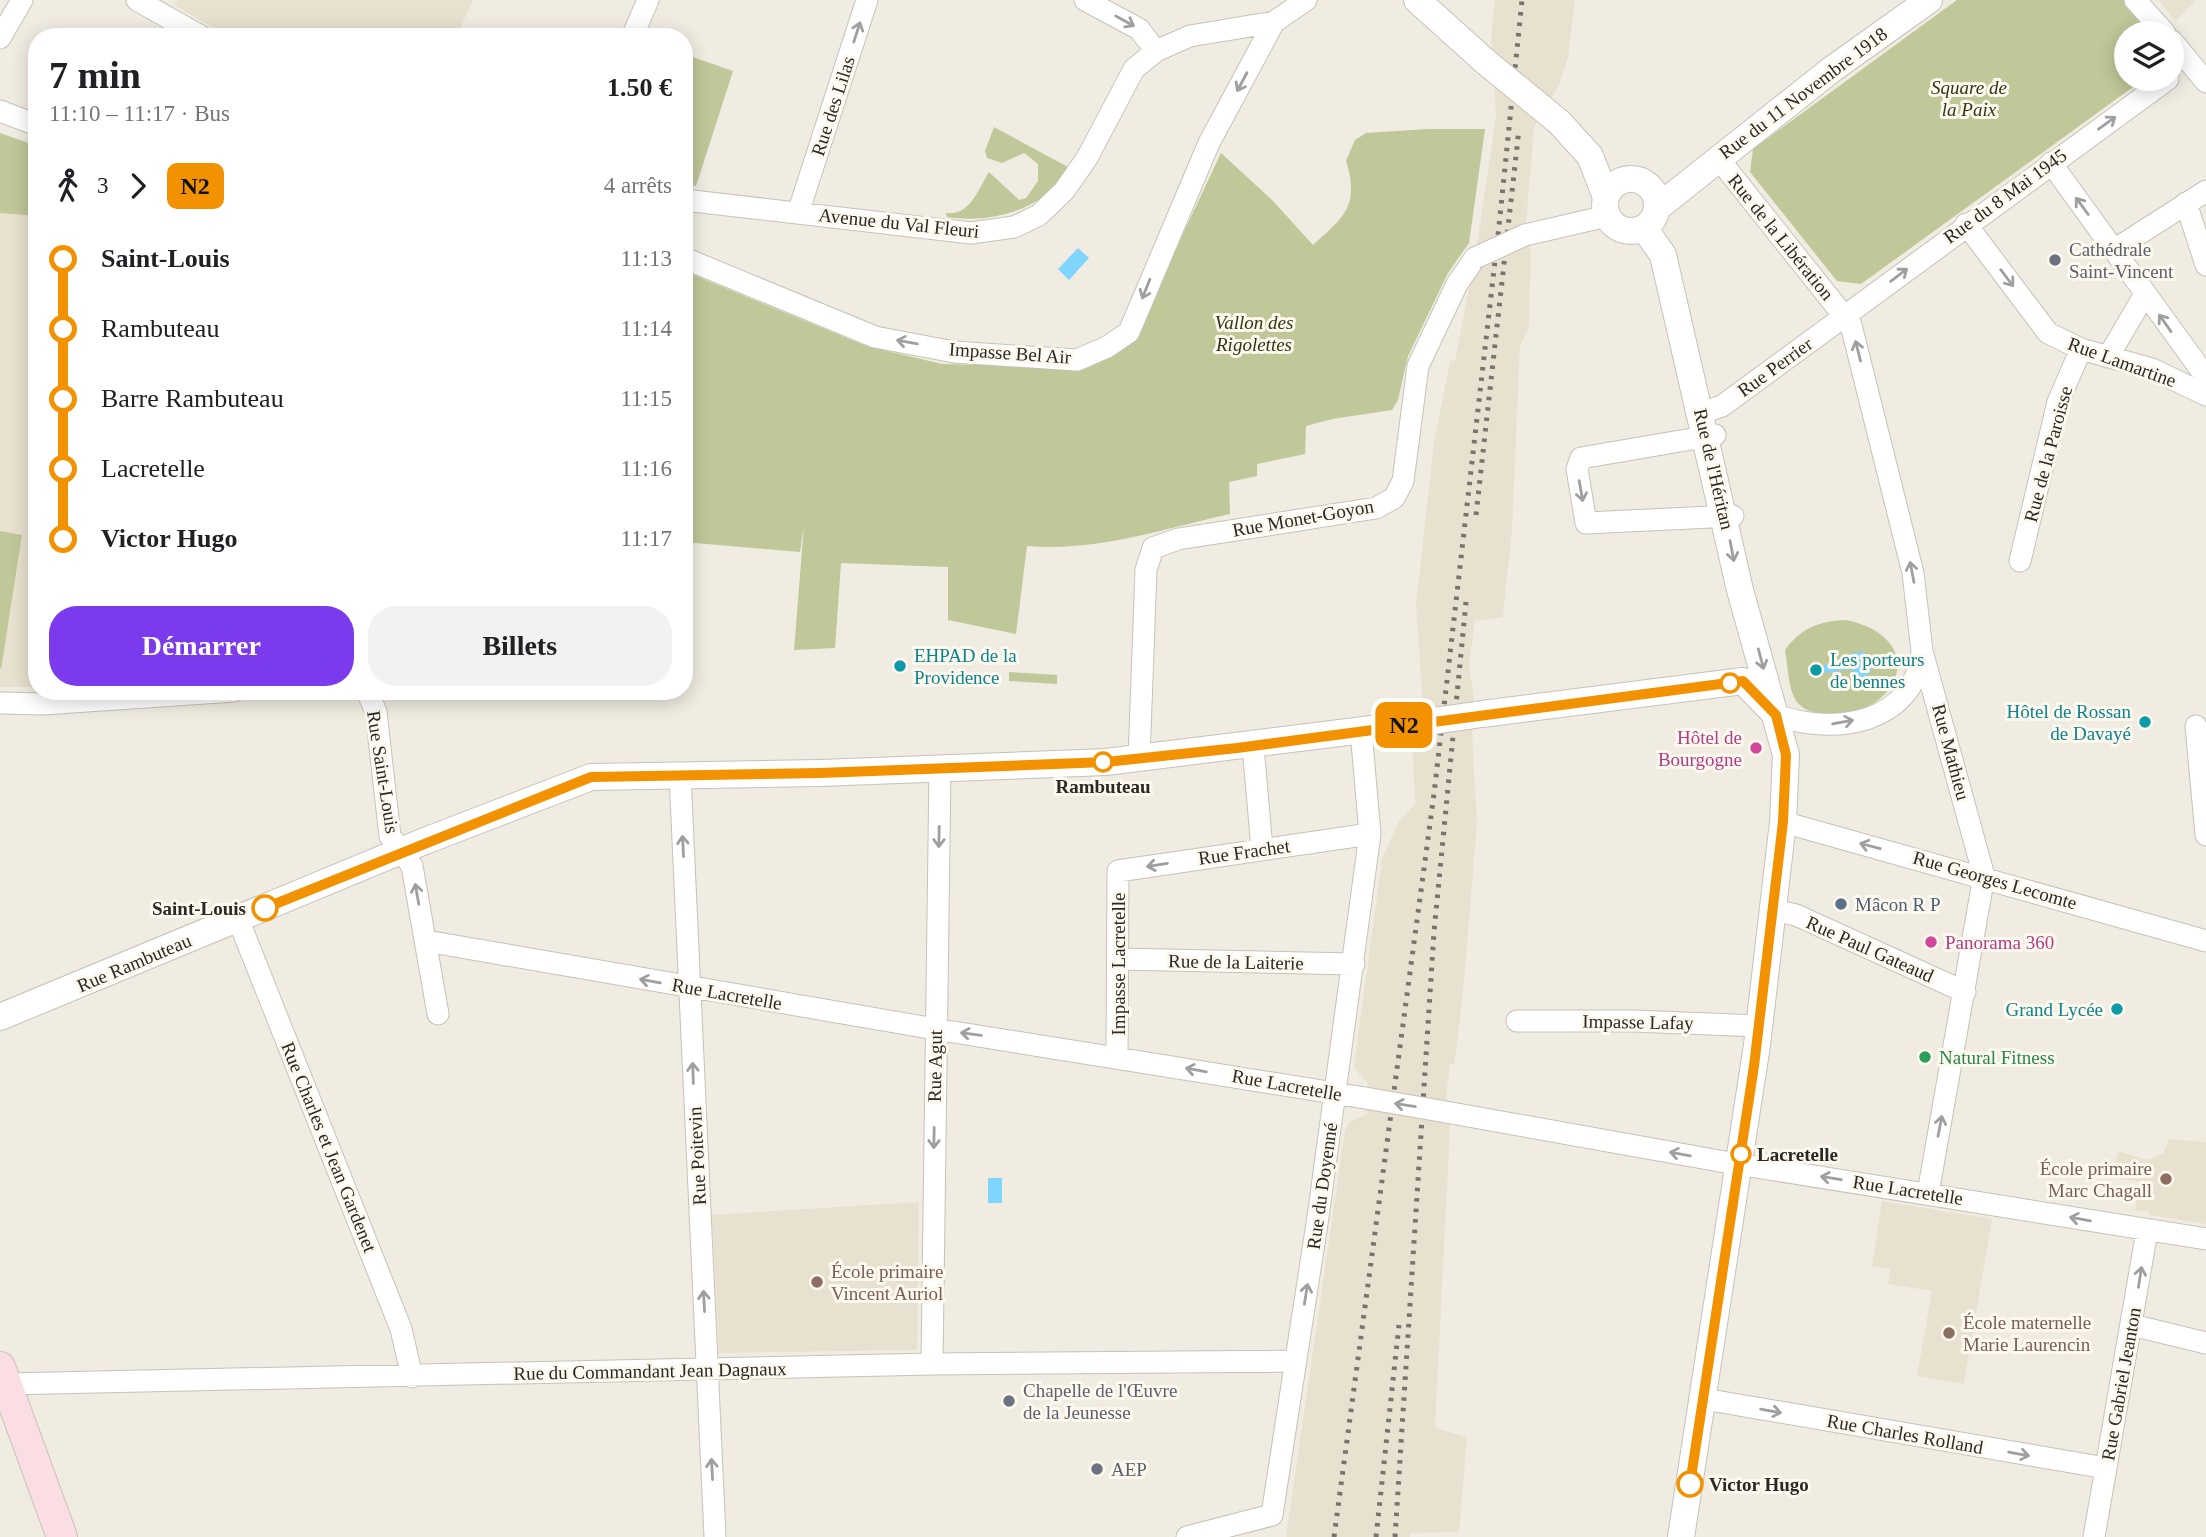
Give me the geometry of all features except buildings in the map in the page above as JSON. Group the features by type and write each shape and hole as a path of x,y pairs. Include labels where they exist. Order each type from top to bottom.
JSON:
{"main road":[{"path":"3,1376 62,1537"}],"street":[{"path":"0,38 22,0"},
{"path":"137,0 186,28"},
{"path":"636,28 648,0"},
{"name":"Rue des Lilas","path":"798,213 867,0"},
{"path":"1085,0 1139,29 1156,51"},
{"name":"Avenue du Val Fleuri","path":"693,201 971,233 1014,227 1039,215 1064,191 1087,158 1134,69 1156,51 1190,36 1274,22 1306,0"},
{"name":"Rue de l'Héritan","path":"1417,0 1568,131 1590,156 1607,206"},
{"name":"Rue du 11 Novembre 1918","path":"1607,206 1615,184 1645,200 1692,182 1715,160 1929,0"},
{"path":"2135,0 2154,21"},
{"name":"Impasse Bel Air","path":"693,262 875,337 954,352 1077,360 1107,347 1129,332 1209,143 1274,22"},
{"path":"2198,59 2206,82"},
{"name":"Rue du 8 Mai 1945","path":"1845,316 1966,223 2151,91"},
{"path":"0,111 28,122"},
{"name":"Rue de l'Héritan","path":"1568,131 1596,148 1645,200 1663,255 1707,428 1729,516 1744,603 1786,755 1783,822 1759,1026 1681,1537"},
{"name":"Rue de la Libération","path":"1715,160 1845,316"},
{"path":"2051,163 2206,377"},
{"path":"2114,250 2206,191"},
{"path":"1607,206 1612,223 1627,231 1645,200"},
{"path":"2186,203 2206,265"},
{"name":"Rue Monet-Goyon","path":"1139,759 1146,570 1153,548 1178,539 1376,508 1394,498 1403,481 1418,366 1457,285 1475,258 1525,235 1570,223 1607,206"},
{"name":"Rue Lamartine","path":"1966,223 2048,333 2081,349 2152,369 2206,395"},
{"path":"2108,357 2145,294"},
{"name":"Rue Perrier","path":"1729,516 1586,523 1577,469 1581,458 1707,428 1722,406 1845,316"},
{"name":"Rue Mathieu","path":"1845,316 1851,325 1913,573 1923,651 1984,876 1928,1193"},
{"name":"Rue de la Paroisse","path":"2020,561 2058,402 2081,349"},
{"path":"1776,715 1815,725 1874,716 1905,696 1917,673 1923,651 1915,626 1904,610"},
{"name":"Rue Rambuteau","path":"0,1017 400,852 591,777 940,768 1139,759 1743,681 1776,715"},
{"path":"0,703 43,704 102,700"},
{"name":"Rue Saint-Louis","path":"371,700 376,712 390,836 412,866 438,1014"},
{"path":"2196,726 2206,835"},
{"name":"Rue du Doyenné","path":"1187,1537 1272,1515 1336,1093 1370,834 1361,730"},
{"path":"1252,746 1262,849"},
{"name":"Rue Agut","path":"932,1364 940,768"},
{"name":"Rue Poitevin","path":"680,775 715,1537"},
{"name":"Rue Georges Lecomte","path":"1783,822 1984,876 2206,941"},
{"name":"Rue Frachet","path":"1118,871 1370,834"},
{"name":"Impasse Lacretelle","path":"1117,1056 1118,871"},
{"name":"Rue Paul Gateaud","path":"1774,910 1796,915 1965,992"},
{"name":"Rue Charles et Jean Gardenet","path":"238,919 401,1329 412,1377"},
{"name":"Rue Lacretelle","path":"426,941 935,1029 1117,1056 1739,1163 2147,1231 2206,1238"},
{"name":"Rue de la Laiterie","path":"1118,959 1353,964"},
{"name":"Impasse Lafay","path":"1517,1021 1634,1021 1759,1026"},
{"name":"Rue Gabriel Jeanton","path":"2094,1537 2147,1231"},
{"path":"2132,1325 2206,1343"},
{"name":"Rue du Commandant Jean Dagnaux","path":"3,1376 412,1377 932,1364 1294,1361"},
{"name":"Rue Charles Rolland","path":"1704,1399 2106,1468"}],"shaded area":[{"path":"177,0 473,0 460,28 214,28 174,5"},
{"path":"1495,0 1575,0 1568,57 1559,85 1534,128 1525,235 1531,252 1529,327 1520,346 1512,529 1503,617 1475,621 1469,665 1474,699 1472,733 1477,823 1457,1045 1454,1064 1450,1064 1446,1097 1450,1127 1435,1428 1467,1437 1459,1532 1410,1533 1410,1537 1286,1537 1345,1130 1349,1122 1367,1114 1368,1084 1355,1069 1355,1058 1382,859 1398,823 1415,804 1412,739 1423,707 1416,606 1434,442 1450,361 1455,360 1475,258 1496,116 1491,37"},
{"path":"2159,0 2196,0 2175,21"},
{"path":"0,181 28,186 28,687 0,687"},
{"name":"École primaire Marc Chagall","path":"2169,1139 2206,1142 2206,1224 2149,1215 2149,1212 2135,1210 2140,1182 2112,1177 2118,1151 2147,1160 2163,1154"},
{"name":"École maternelle Marie Laurencin","path":"1882,1201 1992,1219 1964,1384 1917,1376 1932,1291 1888,1284 1890,1269 1872,1266"},
{"name":"École primaire Vincent Auriol","path":"919,1202 917,1350 719,1353 712,1215"}],"green space":[{"name":"Square de la Paix","path":"1957,0 2125,0 2142,21 2114,21 2114,91 2127,91 1861,284 1837,281 1750,172 1753,149"},
{"path":"693,57 733,71 696,186 693,186"},
{"path":"994,127 1068,167 1047,194 1021,209 984,218 947,217 946,213 954,213 967,206 989,172 1019,200 1026,198 1038,181 1038,164 1024,153 1002,163 987,158 985,151"},
{"name":"Vallon des Rigolettes","path":"1485,129 1469,243 1448,273 1408,356 1398,400 1392,410 1332,419 1306,426 1305,454 1257,464 1257,476 1229,482 1230,514 1079,546 1027,546 1016,634 948,620 948,567 841,563 835,648 794,650 804,525 800,552 693,543 693,275 866,346 942,364 1087,368 1128,345 1144,317 1221,153 1273,201 1313,245 1341,218 1346,209 1351,189 1346,161 1355,140 1366,133"},
{"path":"0,133 28,143 28,215 0,213"},
{"path":"0,531 22,535 1,669 0,668"},
{"path":"1846,620 1873,629 1890,643 1897,659 1896,676 1888,691 1872,704 1852,712 1826,714 1806,709 1797,702 1792,691 1785,650 1797,636 1811,627"},
{"path":"1009,672 1057,675 1057,684 1009,681"}],"water":[{"path":"1078,248 1089,258 1069,280 1058,269"},
{"path":"1864,652 1872,662 1871,671 1865,677 1854,678 1852,669 1825,673 1823,665 1851,661 1851,653"},
{"path":"988,1178 1002,1178 1002,1203 988,1203"}],"railway":[{"path":"1334,1537 1434,794 1522,0"},
{"path":"1476,515 1519,129"},
{"path":"1395,1537 1434,932 1466,602"},
{"path":"1376,1537 1399,1325"}],"bus line":[{"name":"N2","path":"265,908 425,841 591,777 820,773 1106,762 1237,748 1743,681 1776,715 1786,755 1783,822 1754,1066 1690,1484"}],"place":[{"name":"Cathédrale Saint-Vincent","path":"2055,260"},
{"name":"EHPAD de la Providence","path":"900,666"},
{"name":"Les porteurs de bennes","path":"1816,670"},
{"name":"Hôtel de Rossan de Davayé","path":"2145,722"},
{"name":"Hôtel de Bourgogne","path":"1756,748"},
{"name":"Rambuteau","path":"1103,762"},
{"name":"Mâcon R P","path":"1841,904"},
{"name":"Saint-Louis","path":"265,908"},
{"name":"Panorama 360","path":"1931,942"},
{"name":"Grand Lycée","path":"2117,1009"},
{"name":"Natural Fitness","path":"1925,1057"},
{"name":"Lacretelle","path":"1741,1154"},
{"name":"École primaire Marc Chagall","path":"2166,1179"},
{"name":"École primaire Vincent Auriol","path":"817,1282"},
{"name":"École maternelle Marie Laurencin","path":"1949,1333"},
{"name":"Chapelle de l'Œuvre de la Jeunesse","path":"1009,1401"},
{"name":"AEP","path":"1097,1469"},
{"name":"Victor Hugo","path":"1690,1484"}]}
